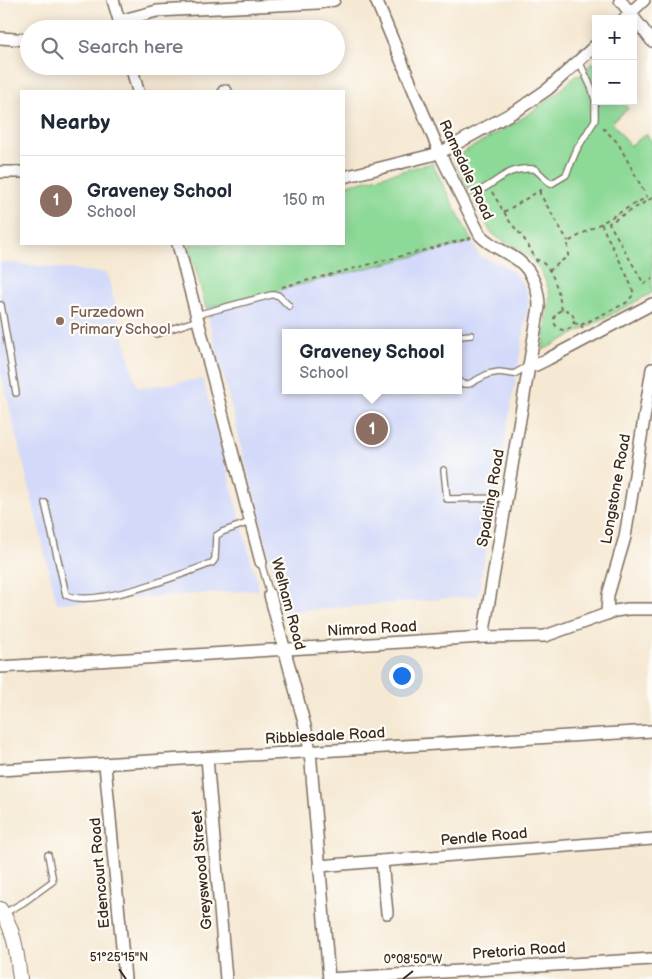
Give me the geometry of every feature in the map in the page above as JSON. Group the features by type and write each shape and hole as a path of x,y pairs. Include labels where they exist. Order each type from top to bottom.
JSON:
{"street":[{"path":"114,0 119,20"},
{"path":"133,20 157,11 318,4 334,0"},
{"name":"Ramsdale Road","path":"376,0 439,152 480,235 488,243 520,262 536,286 540,307 530,365"},
{"path":"620,0 627,15"},
{"path":"628,15 644,0"},
{"path":"637,26 652,41"},
{"path":"0,38 20,39"},
{"path":"345,177 439,152 519,109 548,89 592,49"},
{"path":"134,75 138,90"},
{"path":"0,172 20,172"},
{"name":"Welham Road","path":"178,245 261,562"},
{"path":"530,365 536,365 548,359 652,304"},
{"name":"Spalding Road","path":"482,637 530,365"},
{"name":"Longstone Road","path":"607,614 608,595 626,537 652,369"},
{"name":"Welham Road","path":"270,595 310,751 329,979"},
{"name":"Nimrod Road","path":"0,668 482,637 545,636 607,614 628,609 652,609"},
{"name":"Ribblesdale Road","path":"0,770 652,731"},
{"name":"Greyswood Street","path":"207,758 226,979"},
{"name":"Edencourt Road","path":"105,765 125,979"},
{"name":"Pendle Road","path":"319,866 652,839"},
{"path":"382,861 387,913"},
{"path":"2,911 12,930 20,979"},
{"name":"Pretoria Road","path":"329,979 652,959"}],"lane":[{"path":"477,192 488,188 506,173 528,168 535,169 551,184 566,175 577,149 595,120 592,89 579,61"},
{"path":"156,334 197,318 271,294 278,295 289,306"},
{"path":"0,303 16,393"},
{"path":"462,336 472,335"},
{"path":"462,384 469,384 488,374 499,372 517,373 530,365"},
{"path":"444,470 447,499 506,498"},
{"path":"45,503 66,595 74,599 148,586 212,563 215,560 216,536 250,522"},
{"name":"Welham Road","path":"261,562 270,595"},
{"path":"2,911 24,902 53,881 48,854"}],"path":[{"path":"568,242 647,197 618,143 595,120"},
{"path":"504,212 551,184"},
{"path":"488,188 523,237 537,261 544,264 549,271 559,292 562,310"},
{"path":"540,191 568,242 568,256 549,271"},
{"path":"652,198 609,223 644,284 652,279"},
{"path":"581,325 626,303 634,294 625,269 611,247 601,223"},
{"path":"280,287 480,235"},
{"path":"527,270 537,261"},
{"path":"562,310 570,312 574,318 571,328 565,331 558,330 553,321 555,314 562,310"}],"shaded area":[{"path":"472,242 480,257 502,264 517,275 525,287 529,302 478,596 284,612 206,308"},
{"path":"0,262 107,273 137,388 203,379 259,590 57,603 0,368"}],"green space":[{"path":"592,62 592,105 625,105 628,109 612,122 630,146 646,134 652,142 652,293 543,350 550,296 543,276 536,264 526,254 501,240 490,231 453,158 502,131 548,100 575,76 583,75"},
{"path":"432,163 472,242 206,308 189,245 345,245 345,186"}],"place":[{"name":"Furzedown Primary School","path":"60,321"},
{"name":"Graveney School","path":"372,429"}]}
